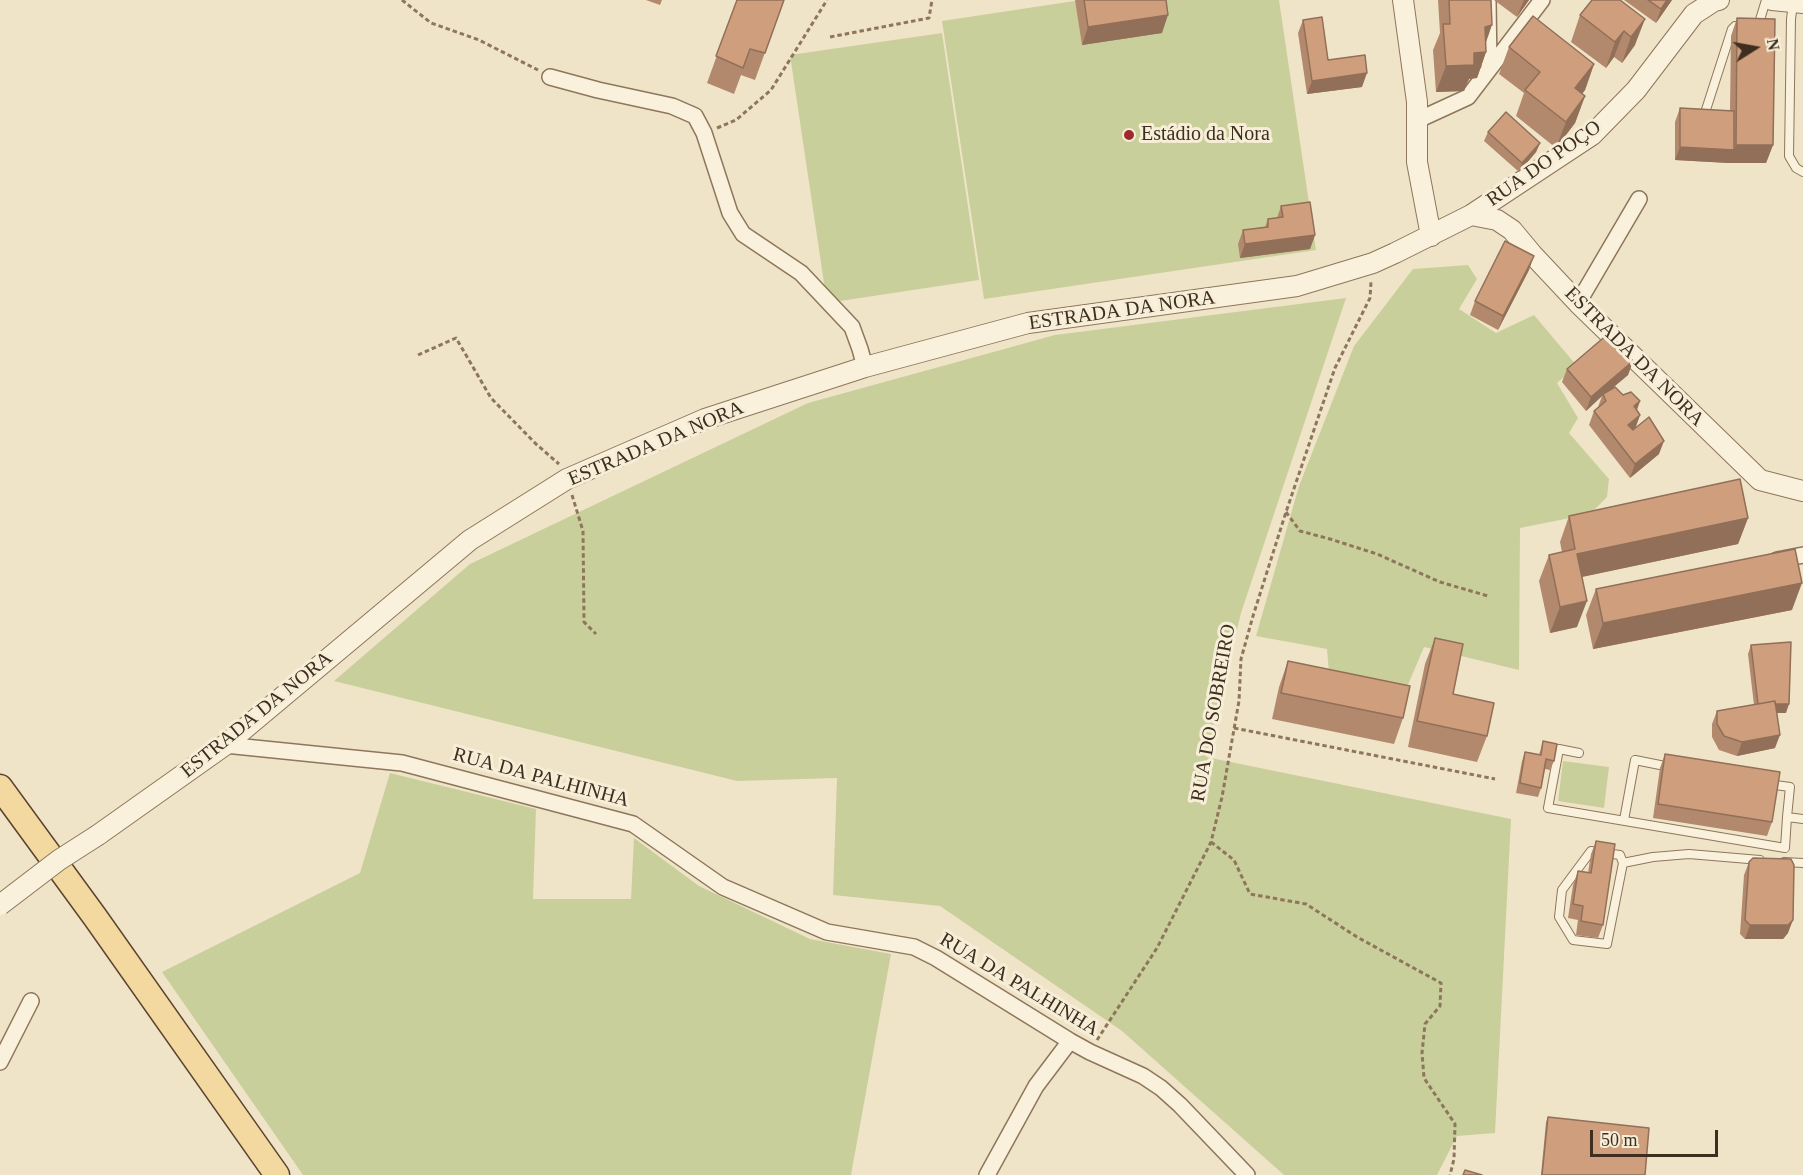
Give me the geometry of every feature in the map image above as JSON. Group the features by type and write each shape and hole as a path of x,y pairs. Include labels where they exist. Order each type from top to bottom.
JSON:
{"main road":[{"path":"0,771 95,917"},
{"path":"0,787 277,1175"}],"street":[{"path":"1403,0 1418,120 1416,162 1431,236"},
{"path":"1488,0 1489,69"},
{"path":"1418,120 1468,97 1542,0"},
{"name":"RUA DO POÇO","path":"1431,236 1472,215 1592,135 1636,90 1694,14 1719,0"},
{"path":"1772,0 1798,3"},
{"path":"1488,24 1497,36 1516,33"},
{"path":"550,77 672,106 695,116 704,133 730,213 743,234 801,273 852,327 865,367"},
{"path":"1512,230 1510,213 1515,188"},
{"path":"1578,303 1639,199"},
{"name":"ESTRADA DA NORA","path":"1472,215 1497,220 1512,230 1578,303 1760,480 1803,491"},
{"name":"ESTRADA DA NORA","path":"0,905 59,860 225,745 470,540 567,479 705,419 865,367 1028,323 1297,286 1372,263 1431,236"},
{"path":"1758,564 1803,555"},
{"name":"RUA DA PALHINHA","path":"225,745 402,763 633,824 723,887 827,932 914,947 936,958 1090,1052 1143,1076 1180,1105 1247,1175"},
{"path":"0,1062 31,1001"},
{"path":"987,1175 1036,1086 1071,1041"}],"lane":[{"path":"1703,119 1732,29 1735,26 1755,27 1759,23 1766,0"},
{"path":"1798,3 1791,19 1788,156 1796,168 1803,172"},
{"path":"1579,753 1559,748 1548,808 1785,848 1790,788 1757,782"},
{"path":"1624,820 1635,760 1679,768"},
{"path":"1787,817 1803,819"},
{"path":"1591,851 1620,855 1623,863 1607,944 1574,940 1559,917 1562,890 1591,851"},
{"path":"1623,863 1653,857 1689,854 1769,861"},
{"path":"1780,861 1803,863"}],"path":[{"path":"402,0 431,23 479,40 550,77"},
{"path":"704,133 736,120 771,90 827,0"},
{"path":"830,37 929,18 932,0"},
{"name":"RUA DO SOBREIRO","path":"1090,1052 1157,948 1210,842 1222,796 1239,701 1241,659 1286,512 1335,368 1370,298 1372,263"},
{"path":"418,355 456,338 490,398 562,467 583,531 584,622 596,634"},
{"path":"1286,512 1300,531 1377,554 1440,582 1488,596"},
{"path":"1234,728 1495,779"},
{"path":"1210,842 1234,860 1250,894 1306,904 1357,937 1441,983 1440,1006 1425,1024 1422,1053 1424,1078 1455,1124 1455,1160 1450,1175"}],"green space":[{"name":"Estádio da Nora","path":"1081,0 1279,0 1316,250 984,299 942,21"},
{"path":"942,33 979,280 827,303 790,55"},
{"path":"1468,265 1477,279 1459,309 1496,333 1534,315 1577,366 1557,383 1578,418 1569,433 1609,479 1607,497 1590,514 1520,528 1519,670 1424,647 1402,699 1330,684 1327,649 1256,636 1299,486 1354,346 1413,269"},
{"path":"1346,298 1241,613 1206,757 1511,819 1495,1133 1457,1136 1437,1175 1284,1175 1122,1031 940,906 833,895 837,778 737,781 334,681 470,564 808,403 1055,335"},
{"path":"1563,761 1609,767 1604,808 1558,801"},
{"path":"390,773 536,809 533,899 631,899 634,838 699,886 810,939 891,954 851,1175 303,1175 162,972 360,873"}],"building":[{"path":"737,0 784,0 765,53 750,49 743,68 716,56"},
{"path":"1084,0 1166,0 1168,15 1088,27"},
{"path":"1449,0 1491,0 1492,25 1485,27 1486,52 1474,53 1474,65 1446,66 1443,24 1450,24"},
{"path":"1592,0 1620,0 1645,19 1631,37 1624,31 1615,42 1580,15"},
{"path":"1648,0 1667,0 1661,9"},
{"path":"1533,16 1594,64 1575,88 1585,96 1566,122 1525,90 1540,72 1509,47"},
{"path":"1322,17 1328,60 1365,55 1367,73 1312,81 1303,20"},
{"path":"1737,18 1775,19 1773,145 1736,145"},
{"path":"1680,108 1734,111 1734,150 1680,147"},
{"path":"1506,112 1540,143 1522,163 1488,132"},
{"path":"1310,202 1315,235 1245,244 1243,230 1268,227 1268,219 1283,217 1281,206"},
{"path":"1505,241 1534,256 1503,316 1475,301"},
{"path":"1609,333 1633,361 1591,397 1567,369"},
{"path":"1615,387 1623,395 1631,392 1640,401 1634,406 1640,415 1628,425 1633,430 1649,417 1664,441 1635,464 1594,411 1606,401 1603,394"},
{"path":"1740,479 1748,518 1577,554 1587,601 1560,607 1549,555 1575,549 1569,516"},
{"path":"1795,549 1802,583 1603,623 1596,589"},
{"path":"1435,638 1463,644 1453,694 1494,703 1487,736 1417,721"},
{"path":"1791,642 1789,704 1775,704 1775,701 1758,704 1751,645"},
{"path":"1288,661 1410,686 1403,718 1281,693"},
{"path":"1775,701 1780,735 1742,742 1724,736 1717,724 1717,711"},
{"path":"1543,741 1557,744 1554,761 1546,759 1541,788 1520,783 1525,752 1541,755"},
{"path":"1665,754 1780,772 1772,822 1658,804"},
{"path":"1596,841 1615,844 1603,925 1581,921 1583,906 1573,904 1578,871 1591,873"},
{"path":"1753,858 1791,859 1794,865 1793,920 1788,925 1750,925 1745,920 1749,862"},
{"path":"1548,1117 1649,1128 1645,1175 1542,1175"},
{"path":"1465,1170 1482,1175 1463,1175"}],"place":[{"name":"Estádio da Nora","path":"1129,135"}]}
